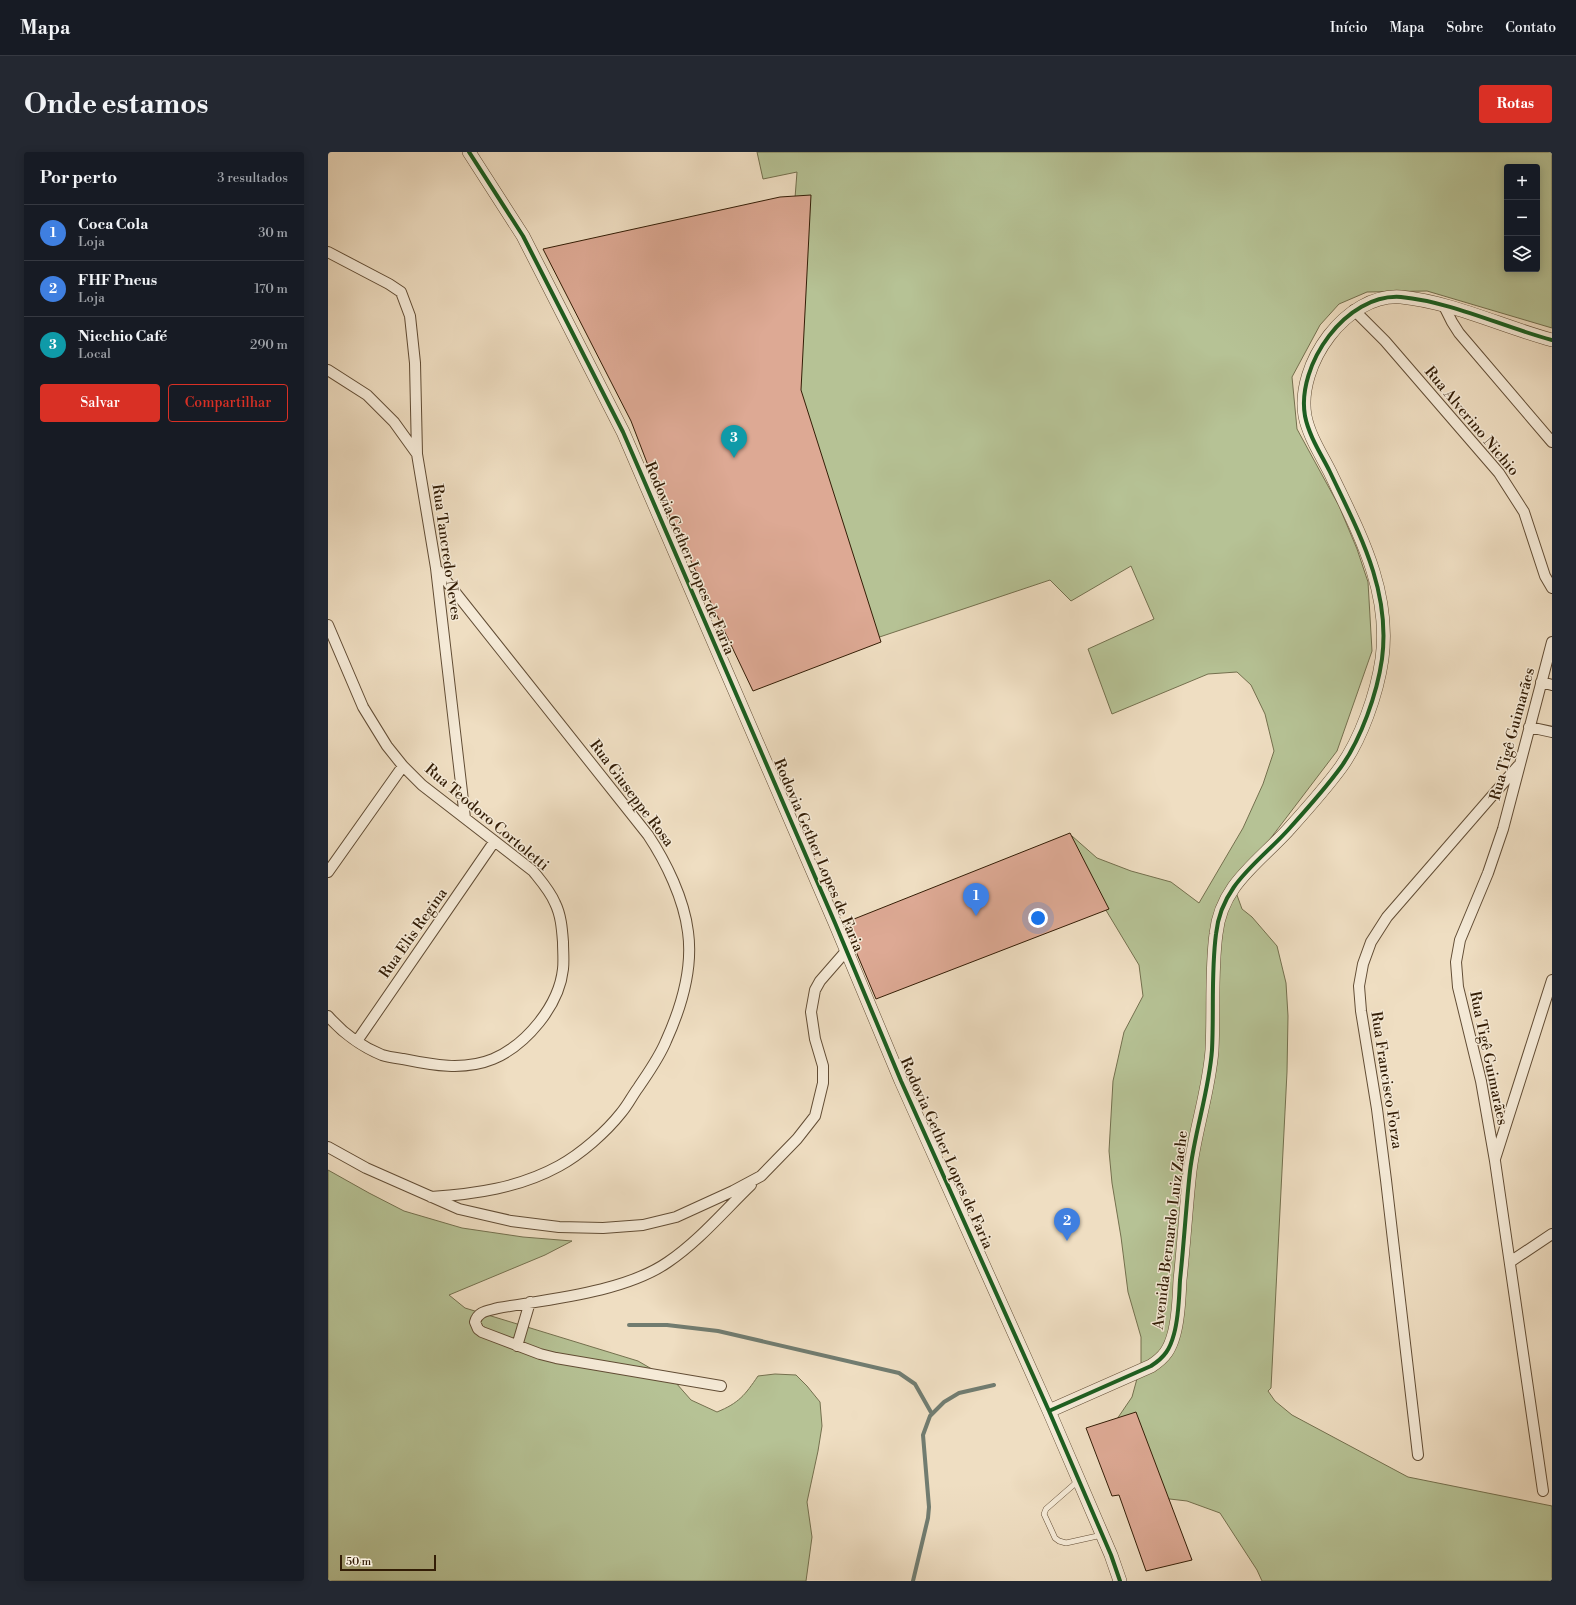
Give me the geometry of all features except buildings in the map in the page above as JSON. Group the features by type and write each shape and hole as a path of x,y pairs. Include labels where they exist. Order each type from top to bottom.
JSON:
{"street":[{"name":"Rodovia Gether Lopes de Faria","path":"469,152 523,236 623,432 847,950 898,1073 1049,1410 1120,1581"},
{"name":"Rua Tancredo Neves","path":"328,252 389,284 401,292 410,316 415,363 418,454 436,568 465,818"},
{"name":"Avenida Bernardo Luiz Zache","path":"1049,1410 1151,1366 1162,1359 1169,1348 1177,1323 1190,1170 1205,1098 1212,1051 1214,947 1216,929 1222,907 1230,891 1241,876 1286,832 1342,766 1354,745 1375,695 1382,655 1384,629 1382,605 1362,538 1313,437 1306,417 1305,409 1308,379 1319,352 1334,328 1354,310 1383,298 1398,297 1444,306 1552,340"},
{"path":"1444,306 1459,333 1552,442"},
{"name":"Rua Alverino Nichio","path":"1354,310 1385,341 1499,473 1524,512 1546,576 1552,588"},
{"path":"328,370 367,395 394,422 418,454"},
{"name":"Rua Giuseppe Rosa","path":"431,1197 489,1191 511,1185 559,1166 576,1155 600,1135 621,1113 666,1042 680,1002 687,976 689,948 688,932 682,907 660,853 648,835 436,568"},
{"name":"Rua Teodoro Cortoletti","path":"328,625 363,708 383,740 403,766 422,785 533,871 546,887 556,903 561,918 563,970 554,998 544,1017 511,1050 492,1060 469,1065 434,1065 382,1055 357,1041 337,1026 328,1016"},
{"name":"Rua Tigê Guimarães","path":"1543,1490 1510,1262 1481,1081 1458,988 1456,962 1460,940 1488,873 1503,829 1552,642"},
{"path":"1541,682 1552,685"},
{"path":"1529,727 1552,732"},
{"name":"Rua Francisco Forza","path":"1418,1455 1382,1148 1358,986 1363,964 1371,942 1387,917 1520,764"},
{"path":"328,872 403,766"},
{"name":"Rua Elis Regina","path":"357,1041 494,842"},
{"path":"721,1386 556,1358 518,1346 478,1329 475,1322 476,1318 481,1312 610,1287 639,1277 667,1262 696,1239 761,1176 797,1139 815,1116 823,1083 823,1066 815,1039 811,1012 812,1001 815,990 820,981 847,950"},
{"path":"1494,1161 1552,980"},
{"path":"328,1147 366,1168 458,1209 511,1221 559,1227 603,1228 643,1225 676,1217 733,1191 761,1176"},
{"path":"1510,1262 1552,1234"},
{"path":"518,1346 530,1302"}],"lane":[{"path":"1078,1481 1050,1504 1044,1514 1055,1538 1059,1541 1066,1543 1102,1535"}],"green space":[{"path":"757,152 1552,152 1552,328 1427,291 1367,292 1339,304 1320,325 1292,377 1297,429 1339,506 1357,549 1368,582 1372,651 1337,751 1264,847 1233,884 1242,909 1252,917 1277,946 1286,983 1288,1016 1287,1072 1271,1388 1268,1391 1275,1401 1292,1415 1408,1477 1552,1506 1552,1581 1262,1581 1257,1570 1220,1513 1187,1501 1161,1498 1117,1419 1132,1397 1141,1364 1141,1337 1128,1292 1112,1183 1109,1151 1113,1081 1124,1032 1143,996 1139,965 1098,897 1074,869 1072,836 1097,858 1131,871 1171,882 1199,903 1243,828 1263,784 1274,751 1265,714 1251,685 1237,672 1208,674 1112,714 1088,649 1154,619 1131,566 1071,601 1050,580 751,680 778,419 797,172 763,179"},
{"path":"328,1170 404,1211 462,1228 523,1237 572,1241 545,1255 449,1295 465,1308 638,1361 676,1383 691,1400 717,1412 741,1398 758,1376 775,1374 796,1375 820,1402 822,1426 807,1502 812,1537 806,1581 328,1581"}],"waterway":[{"path":"629,1325 667,1325 718,1331 899,1373 915,1384 932,1414"},
{"path":"913,1581 928,1518 929,1507 923,1435 930,1416 944,1402 959,1393 994,1385"}],"cycle path":[{"path":"469,152 523,236 623,432 835,923 901,1081 1049,1411 1111,1555 1120,1581"},
{"path":"1049,1411 1151,1366 1163,1356 1171,1344 1178,1313 1192,1156 1205,1095 1212,1050 1214,948 1219,917 1233,888 1253,864 1288,830 1341,767 1355,743 1367,716 1380,673 1384,634 1382,609 1370,562 1352,517 1312,438 1305,416 1304,396 1308,375 1317,355 1329,336 1344,319 1362,307 1381,299 1401,297 1458,309 1552,340"}],"place":[{"name":"Nicchio Café","path":"734,458"},
{"name":"Coca Cola","path":"976,916"},
{"name":"FHF Pneus","path":"1067,1241"}]}
